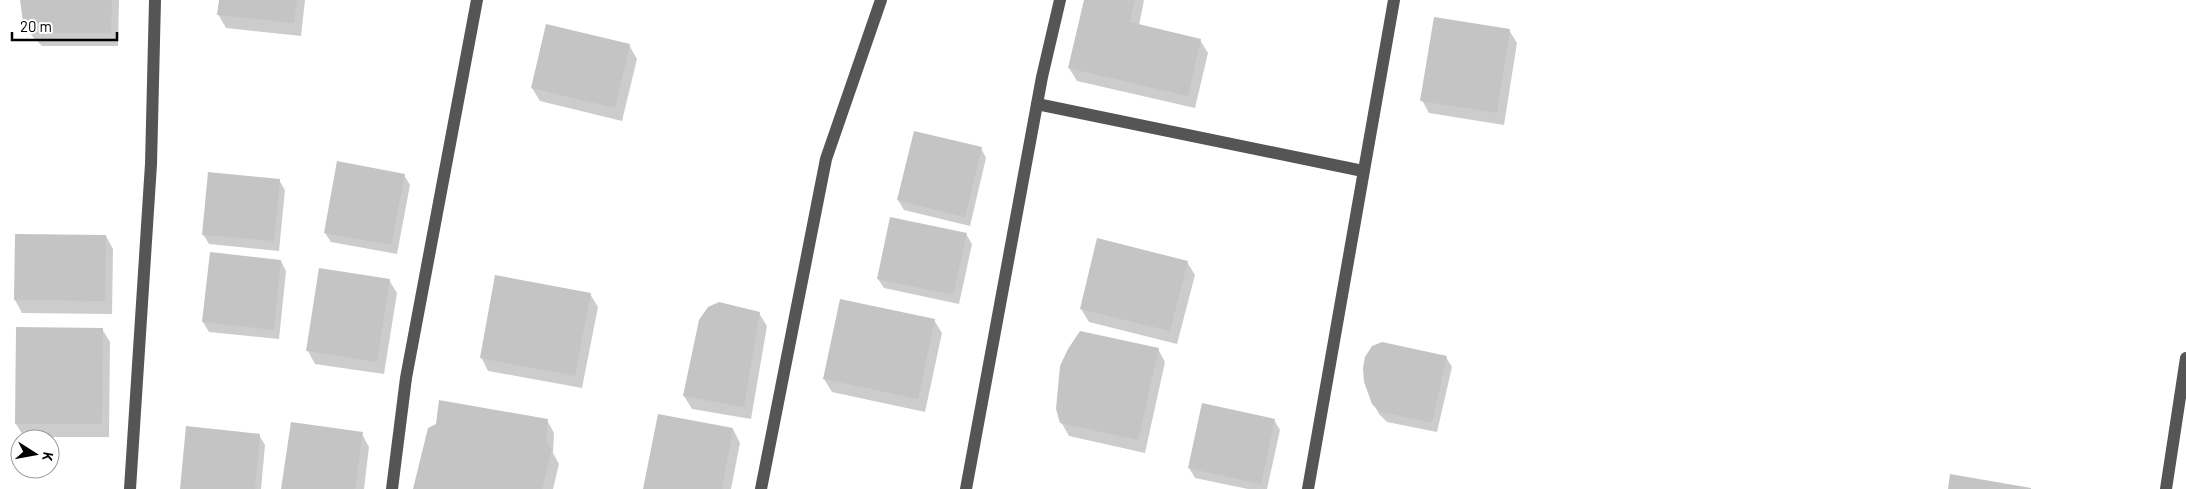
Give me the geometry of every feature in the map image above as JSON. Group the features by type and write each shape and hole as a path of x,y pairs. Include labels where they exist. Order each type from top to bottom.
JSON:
{"street":[{"path":"130,489 152,164 156,0"},
{"path":"392,489 406,378 477,0"},
{"path":"761,489 826,159 881,0"},
{"path":"966,489 1037,104 1060,0"},
{"path":"1308,489 1394,0"},
{"path":"1037,104 1364,171"},
{"path":"2166,489 2186,358"}],"building":[{"path":"20,0 112,0 111,33 34,33 23,22"},
{"path":"219,0 297,0 294,23 217,15"},
{"path":"1084,0 1135,0 1130,22 1201,39 1188,96 1068,68"},
{"path":"1434,17 1510,29 1497,113 1420,101"},
{"path":"546,24 630,44 615,108 531,88"},
{"path":"914,131 982,147 965,217 897,200"},
{"path":"337,161 405,174 391,245 324,233"},
{"path":"208,172 280,179 274,241 202,235"},
{"path":"890,217 967,233 953,295 877,279"},
{"path":"15,234 106,235 105,301 14,300"},
{"path":"1097,238 1188,261 1170,331 1080,309"},
{"path":"210,252 281,260 274,330 202,322"},
{"path":"319,268 390,279 377,362 306,351"},
{"path":"495,275 591,293 575,376 480,358"},
{"path":"840,299 935,319 918,399 823,379"},
{"path":"719,302 760,312 744,407 683,396 699,320 708,307"},
{"path":"16,327 103,328 102,424 15,424"},
{"path":"1080,331 1159,348 1138,440 1060,423 1056,409 1060,366"},
{"path":"1382,342 1447,356 1432,423 1380,412 1372,404 1364,382 1363,368 1365,357 1372,346"},
{"path":"439,400 548,419 546,442 552,449 542,489 413,489 428,428 436,424"},
{"path":"1202,403 1275,419 1261,484 1188,468"},
{"path":"658,414 733,428 722,489 643,489"},
{"path":"291,422 363,432 355,489 281,489"},
{"path":"186,426 260,434 255,489 180,489"},
{"path":"1950,474 2031,488 2031,489 1948,489"}]}
